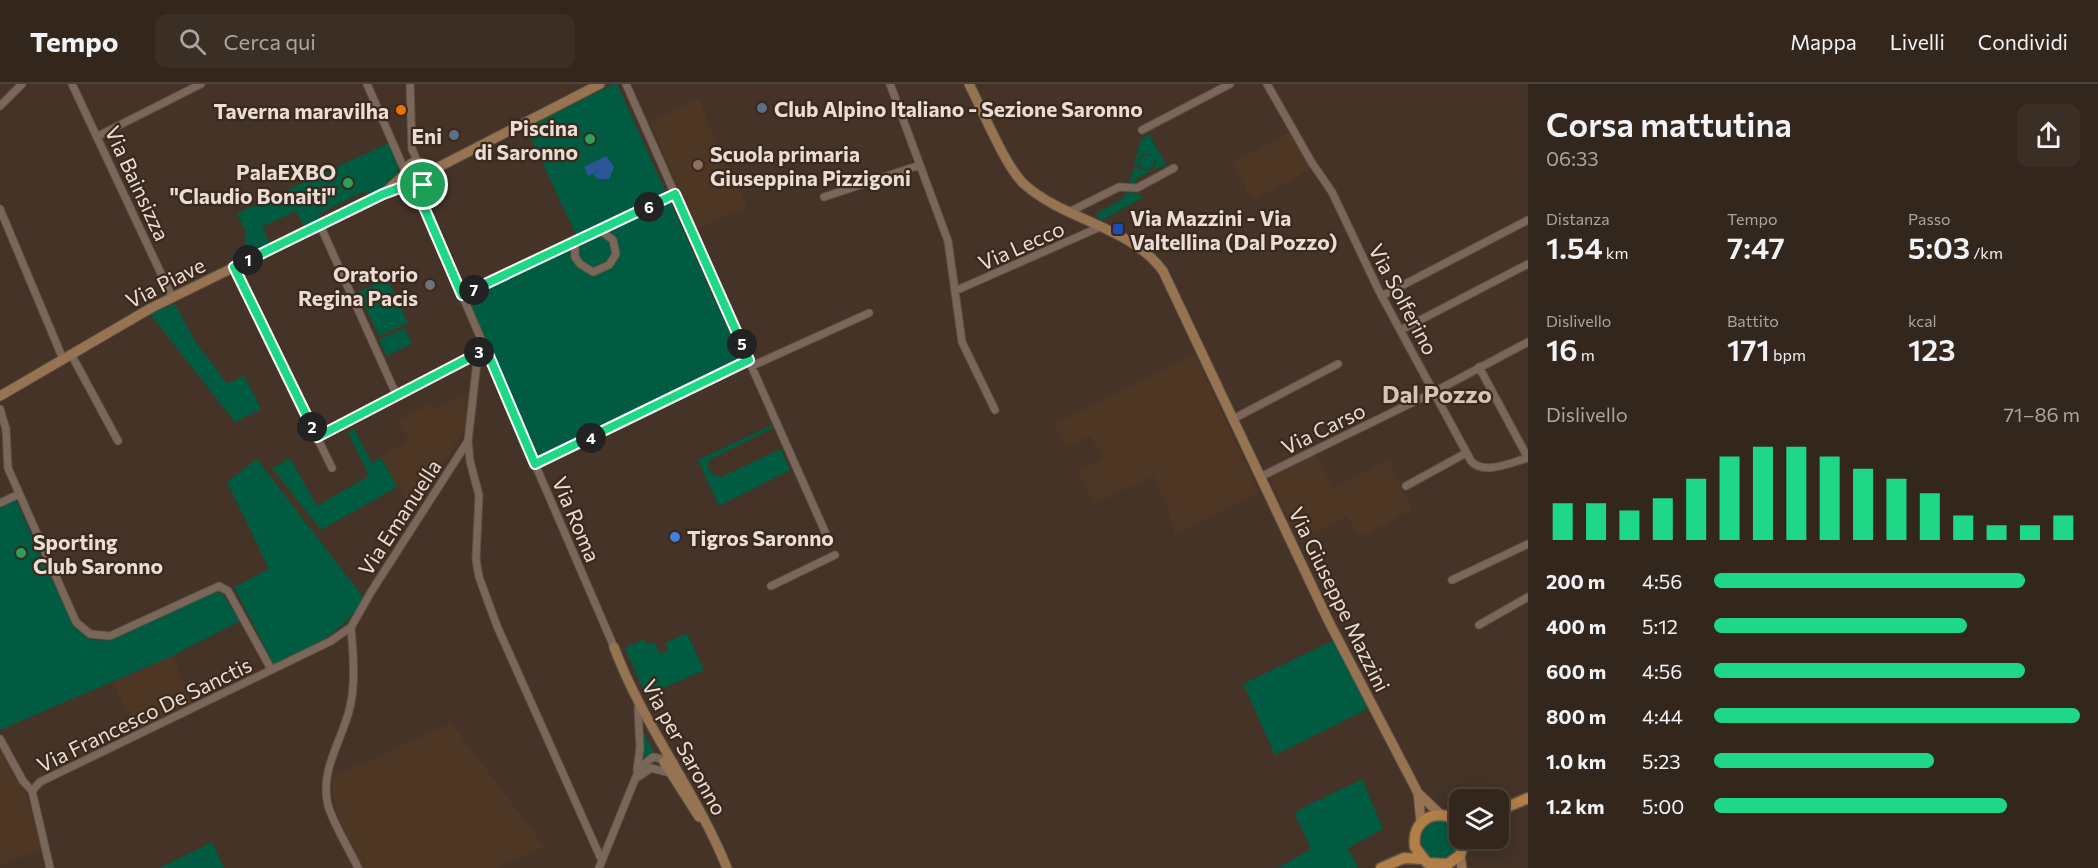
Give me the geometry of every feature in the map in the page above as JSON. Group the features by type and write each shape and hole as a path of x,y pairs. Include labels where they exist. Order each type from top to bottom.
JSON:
{"main road":[{"path":"1509,807 1528,798"},
{"path":"1395,861 1414,841 1421,822 1441,814 1449,817"},
{"path":"1414,841 1422,859"},
{"path":"1381,868 1404,858 1422,859 1441,867 1455,861 1462,849"}],"street":[{"path":"0,106 21,84"},
{"name":"Via Bainsizza","path":"72,84 172,297"},
{"path":"98,136 201,84"},
{"path":"367,84 405,172 416,185 428,169 459,155 571,95 600,84"},
{"path":"410,84 412,150 417,161 428,169"},
{"path":"626,84 830,543"},
{"path":"890,84 948,241 962,342 995,410"},
{"name":"Via Giuseppe Mazzini","path":"969,84 1018,177 1038,195 1145,251 1163,271 1328,620 1418,793"},
{"path":"1142,130 1230,84"},
{"name":"Via Solferino","path":"1266,84 1332,192 1382,296 1466,453"},
{"name":"Via Piave","path":"383,194 410,164 417,161"},
{"path":"824,197 920,165"},
{"path":"1069,212 1121,187 1137,188 1174,168"},
{"name":"Via Piave","path":"0,396 172,297 383,194 416,185"},
{"name":"Via Roma","path":"416,185 614,647"},
{"path":"462,295 675,194"},
{"path":"0,209 67,356 118,441"},
{"path":"1382,296 1528,220"},
{"path":"320,225 396,394"},
{"name":"Via Lecco","path":"955,291 1100,227"},
{"path":"575,243 575,257 580,264 593,272 609,265 616,254 613,240 601,231"},
{"path":"1401,330 1528,264"},
{"path":"234,267 332,468"},
{"path":"535,464 751,363 868,313"},
{"name":"Via Carso","path":"1260,477 1434,392 1528,342"},
{"path":"317,437 486,349"},
{"path":"478,353 468,441 470,461 479,495 476,560 479,577 600,864"},
{"path":"1233,419 1338,364"},
{"path":"1406,486 1466,453 1475,465 1481,468 1528,458 1479,368"},
{"path":"0,409 6,429 8,468 76,621 90,634 110,636 219,586 228,591 271,669"},
{"name":"Via Emanuella","path":"351,627 468,441"},
{"path":"0,503 19,494"},
{"path":"1452,579 1528,544"},
{"path":"771,586 835,555"},
{"path":"1479,625 1528,597"},
{"path":"351,627 354,664 350,707 335,745 326,789 328,806 358,868"},
{"name":"Via Francesco De Sanctis","path":"32,791 40,782 331,641 351,627"},
{"name":"Via per Saronno","path":"614,647 666,759 670,773 713,836"},
{"name":"Via per Saronno","path":"626,675 638,708 666,759 695,800 727,868"},
{"path":"635,782 640,748 638,708"},
{"path":"0,739 22,781 32,791 50,868"},
{"path":"600,864 643,763 653,757 666,759"},
{"path":"635,782 640,773 651,768 670,773"},
{"path":"1418,793 1441,814"},
{"path":"1418,793 1421,822"},
{"path":"1462,868 1464,849"}],"shaded area":[{"name":"Scuola primaria Giuseppina Pizzigoni","path":"698,99 747,207 696,229 650,122"},
{"path":"1292,130 1312,163 1309,170 1253,201 1232,163"},
{"path":"1195,354 1259,492 1175,534 1168,510 1153,476 1094,504 1078,471 1102,459 1090,436 1066,447 1054,424"},
{"path":"470,391 466,427 414,512 381,457 409,441 398,420 431,403 434,409"},
{"path":"1314,452 1334,488 1388,459 1412,509 1361,537 1347,516 1299,543 1269,477"},
{"path":"172,656 194,704 135,730 113,682"},
{"path":"451,723 545,847 497,868 356,868 333,798 332,777"},
{"path":"0,741 28,797 41,849 0,866"}],"green space":[{"path":"617,84 740,355 737,361 544,457 535,452 468,298 570,250 576,235 526,128"},
{"path":"1148,133 1168,168 1166,169 1163,165 1153,171 1156,161 1147,153 1139,157 1139,165 1134,164 1140,142"},
{"name":"PalaEXBO \"Claudio Bonaiti\"","path":"391,142 399,170 397,176 387,186 368,196 365,191 319,214 321,219 304,227 296,211 262,227 270,243 250,252 245,242 246,232 237,213"},
{"path":"1147,155 1152,157 1154,162 1152,167 1147,169 1142,167 1140,162 1142,157"},
{"path":"1134,167 1151,171 1134,180 1136,185 1129,185"},
{"path":"1128,191 1144,197 1100,221 1097,213 1124,198"},
{"path":"387,278 408,323 379,336 358,292"},
{"path":"175,304 195,341 227,384 244,376 261,409 235,422 150,314"},
{"path":"405,328 412,344 386,356 379,340"},
{"path":"772,425 773,428 709,460 708,469 712,474 721,477 781,449 790,470 719,506 698,460"},
{"path":"354,429 372,463 381,457 397,487 321,530 272,468 290,458 317,506 369,476 348,432"},
{"path":"257,459 364,598 356,611 336,631 313,646 274,665 234,587 269,569 227,482"},
{"path":"16,500 70,614 79,629 90,639 110,640 215,592 223,594 240,621 172,656 0,730 0,508"},
{"path":"687,633 704,670 646,696 625,648 644,639 647,644 654,642 660,654 668,650 665,643"},
{"path":"1334,640 1369,708 1275,755 1243,684"},
{"path":"642,732 655,754 641,762"},
{"path":"1362,779 1383,829 1348,848 1358,868 1278,868 1311,849 1294,812"},
{"path":"1440,820 1448,822 1449,849 1457,849 1448,858 1440,860 1432,858 1422,848 1420,840 1422,832 1432,822"},
{"path":"212,842 224,868 159,868"}],"water":[{"path":"606,156 614,167 609,179 599,179 593,175 600,170 588,176 584,167"}],"place":[{"name":"Club Alpino Italiano - Sezione Saronno","path":"762,108"},
{"name":"Taverna maravilha","path":"401,110"},
{"name":"Eni","path":"454,135"},
{"name":"Piscina di Saronno","path":"590,139"},
{"name":"Scuola primaria Giuseppina Pizzigoni","path":"698,165"},
{"name":"PalaEXBO \"Claudio Bonaiti\"","path":"348,183"},
{"name":"Via Mazzini - Via Valtellina (Dal Pozzo)","path":"1118,229"},
{"name":"Oratorio Regina Pacis","path":"430,285"},
{"name":"Tigros Saronno","path":"675,537"},
{"name":"Sporting Club Saronno","path":"21,553"}],"district":[{"name":"Dal Pozzo","path":"1437,393"}],"route":[{"path":"405,185 423,185 423,205 462,295 675,194 749,360 535,464 486,349 317,437 234,267 383,194 405,185"}]}
